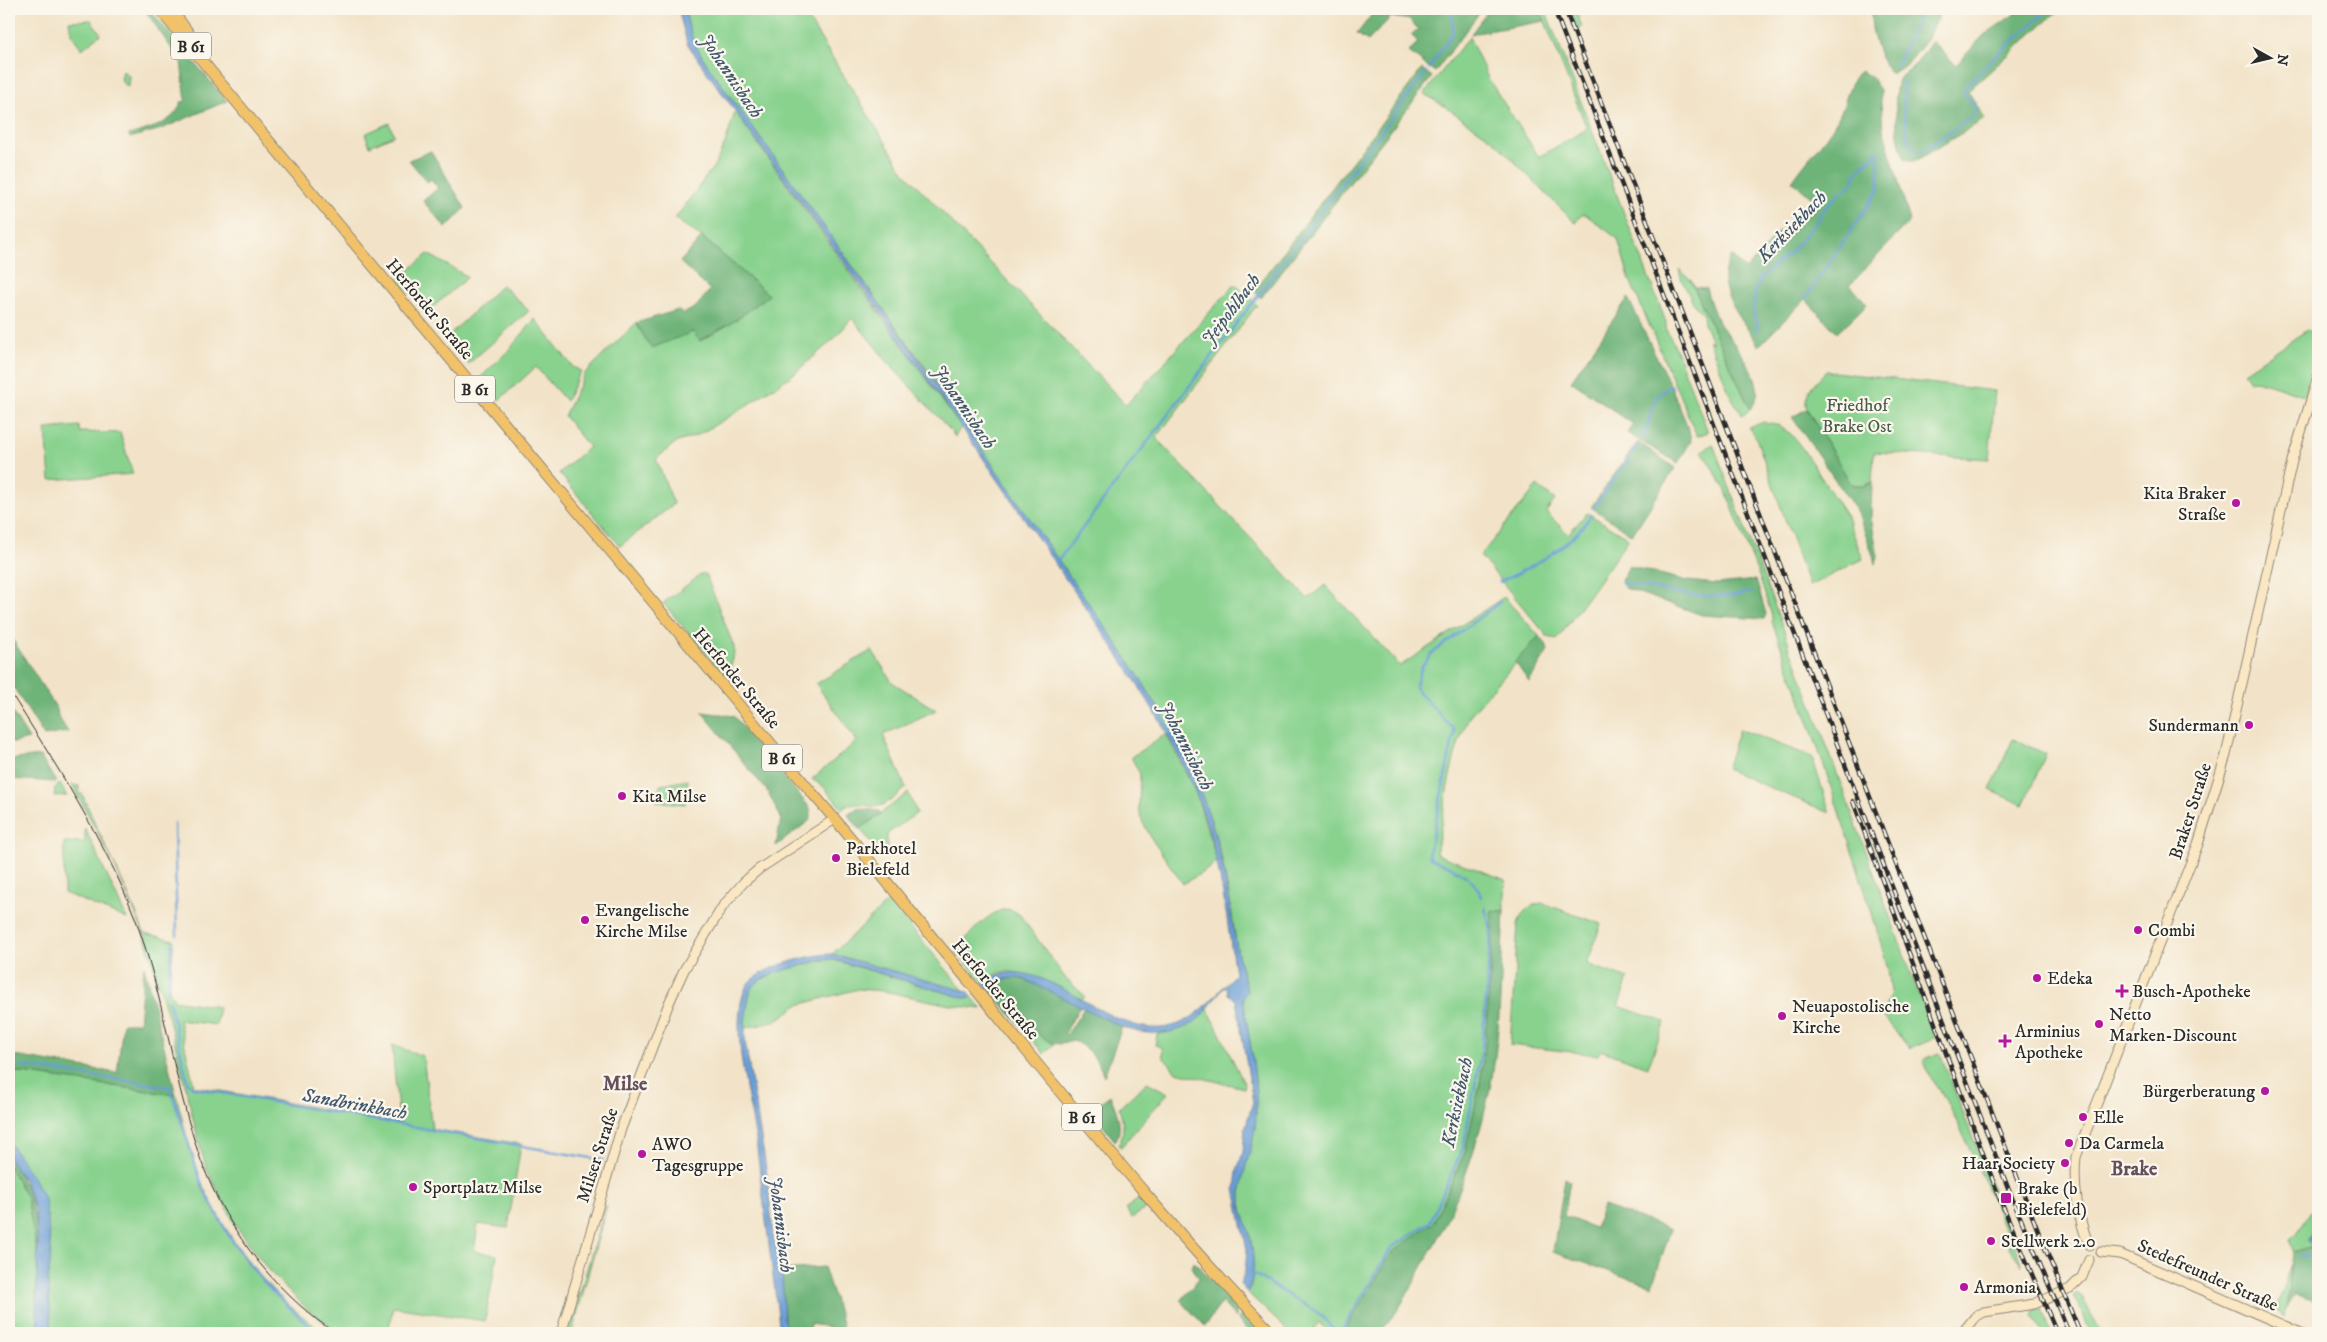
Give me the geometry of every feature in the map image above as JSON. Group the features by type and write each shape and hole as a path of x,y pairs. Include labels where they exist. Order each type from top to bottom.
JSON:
{"main road":[{"name":"Herforder Straße","path":"159,9 1182,1236 1272,1333"},
{"name":"Herforder Straße","path":"171,9 222,84"},
{"name":"Braker Straße","path":"2089,1245 2081,1220 2075,1174 2076,1158 2198,844 2216,792 2292,461 2318,376"},
{"name":"Milser Straße","path":"561,1333 622,1129 679,979 723,906 744,882 760,869 835,819"},
{"path":"2089,1245 2097,1245 2101,1252 2098,1258 2089,1260 2085,1253 2089,1245"},
{"name":"Stedefreunder Straße","path":"2101,1252 2120,1254 2301,1333"},
{"path":"1962,1333 1975,1317 1984,1312 2034,1304 2070,1289 2082,1277 2089,1260"}],"green space":[{"path":"684,9 802,9 904,172 1126,405 1235,284 1257,305 1156,438 1308,599 1325,585 1400,666 1504,597 1539,636 1470,715 1452,765 1436,854 1506,880 1504,911 1491,911 1493,929 1485,1047 1480,1084 1465,1152 1434,1222 1389,1257 1343,1333 1331,1333 1319,1323 1312,1333 1290,1333 1247,1292 1251,1288 1252,1250 1241,1204 1241,1189 1243,1171 1255,1128 1253,1063 1243,998 1245,982 1237,951 1222,859 1212,824 1188,763 1130,666 939,386 708,66 693,41"},
{"path":"1376,9 1482,9 1435,72 1409,52 1418,42 1411,35 1418,29 1410,20 1391,17 1368,41 1357,34"},
{"path":"1489,9 1540,9 1545,21 1471,34"},
{"path":"1540,9 1545,9 1708,432 1697,436 1629,278 1618,239 1585,214 1580,216 1575,223 1493,140 1424,94 1469,37 1489,80 1539,157 1587,129"},
{"path":"1569,9 1575,9 1582,27 1577,29"},
{"path":"1871,9 1942,9 1928,37 1916,54 1902,68 1890,73 1875,43"},
{"path":"2022,9 2063,9 2053,15 1968,91 1985,119 1914,162 1906,159 1900,144 1896,120 1896,86 1898,79 1917,63 1932,41 1956,65 1984,35"},
{"path":"152,12 227,101 161,129 130,138 129,135 167,121 173,116 181,102 186,101 181,62 147,13"},
{"path":"91,20 101,34 82,49 71,34 69,21"},
{"path":"1422,69 1432,77 1261,298 1254,291"},
{"path":"123,71 129,76 128,87 122,82"},
{"path":"1861,71 1871,77 1880,90 1883,129 1910,221 1850,285 1867,304 1837,333 1805,299 1759,346 1737,313 1728,295 1724,277 1726,266 1731,255 1746,270 1778,232 1796,224 1819,204 1792,181 1832,129 1842,110 1851,83"},
{"path":"735,112 961,427 955,437 891,366 852,318 835,338 795,373 698,435 675,443 656,459 674,504 620,546 559,473 589,447 564,416 585,373 636,323 651,348 694,331 700,341 736,320 769,295 702,237 675,219 714,166 725,144"},
{"path":"389,123 394,135 370,146 365,134"},
{"path":"431,151 465,208 446,228 423,201 438,188 431,179 427,182 409,160"},
{"path":"702,237 769,295 736,320 700,341 693,332 651,348 636,323 678,310 683,314 696,307 710,290 680,262"},
{"path":"428,254 468,277 426,313 398,279"},
{"path":"1679,269 1690,279 1750,409 1743,416 1730,395 1709,340 1713,343 1704,324 1703,314 1695,306 1682,281"},
{"path":"1690,279 1695,287 1706,288 1718,321 1741,353 1754,376 1757,388 1756,399 1750,409"},
{"path":"502,285 529,311 468,364 446,338"},
{"path":"1628,298 1673,391 1689,430 1691,441 1678,463 1627,433 1633,424 1571,381"},
{"path":"535,319 573,367 581,371 566,401 536,367 499,400 480,378 508,351"},
{"path":"2307,330 2318,335 2318,356 2305,396 2264,382 2250,381 2244,372"},
{"name":"Friedhof Brake Ost","path":"1826,371 1995,391 1989,459 1874,452 1872,482 1863,486 1851,484 1807,409 1806,398 1808,393"},
{"path":"1807,409 1851,484 1863,486 1872,482 1871,517 1878,557 1876,564 1858,513 1792,417"},
{"path":"1764,422 1776,424 1791,434 1802,448 1847,517 1863,559 1809,586 1755,435 1748,428"},
{"path":"79,426 80,432 120,433 133,474 50,480 46,429"},
{"path":"1638,442 1675,468 1632,535 1591,507"},
{"path":"1713,444 1935,1038 1910,1049 1882,1015 1891,992 1888,969 1869,903 1821,757 1772,622 1772,616 1760,579 1725,489 1702,451"},
{"path":"1537,486 1555,500 1546,512 1568,534 1587,513 1627,537 1628,540 1557,640 1548,637 1480,556"},
{"path":"1629,566 1687,581 1717,584 1756,580 1766,614 1764,619 1702,615 1625,588 1621,581"},
{"path":"703,573 706,575 734,647 732,662 724,675 663,603"},
{"path":"9,634 57,709 58,716 68,732 44,736 9,680"},
{"path":"1539,636 1546,644 1548,651 1529,682 1515,662"},
{"path":"872,650 892,682 936,710 883,735 906,788 882,805 851,804 842,809 823,786 812,779 857,741 816,684"},
{"path":"9,707 29,739 13,743 9,737"},
{"path":"702,712 734,716 810,808 811,816 809,821 776,846 781,818 768,792"},
{"path":"1739,729 1812,757 1830,813 1726,769"},
{"path":"1166,734 1196,793 1217,861 1208,869 1183,884 1153,841 1142,821 1139,808 1140,774 1131,757"},
{"path":"2013,739 2046,754 2023,805 1990,790"},
{"path":"40,756 56,782 9,779 9,760"},
{"path":"688,780 685,804 656,801 660,785"},
{"path":"60,784 67,796 54,796 55,788"},
{"path":"72,785 79,786 79,794 82,794 111,857"},
{"path":"908,793 917,813 887,834 888,856 883,856 860,829"},
{"path":"857,808 879,811 881,814 860,829 848,815"},
{"path":"85,828 127,919 64,893 64,842 85,842"},
{"path":"116,867 144,933 174,940 169,990 174,1000 219,1007 216,1025 179,1020 194,1086 399,1123 392,1045 423,1056 432,1129 521,1144 508,1228 478,1224 474,1251 497,1255 485,1321 393,1307 388,1333 340,1333 306,1308 269,1271 235,1224 207,1170 169,1019 144,934"},
{"path":"889,901 966,993 832,954"},
{"path":"1542,903 1601,924 1587,964 1628,979 1618,1006 1665,1022 1648,1067 1600,1050 1598,1055 1510,1045 1518,924 1527,909"},
{"path":"1005,909 1012,910 1020,915 1066,979 1085,996 1082,1000 1033,977 1012,972 998,973 983,983 956,951 984,921"},
{"path":"1491,910 1504,911 1497,1036 1487,1102 1466,1172 1438,1238 1411,1289 1393,1316 1379,1333 1343,1333 1392,1252 1434,1222 1465,1152 1480,1084 1485,1047 1493,929"},
{"path":"830,959 964,998 972,997 982,1009 950,1005 883,991 858,989 798,1005 774,1022 745,1028 748,998 751,989 756,983 787,969"},
{"path":"144,966 176,1095 9,1071 9,1055 117,1073 123,1023 139,1023"},
{"path":"1013,977 1039,985 1080,1006 1065,1033 1067,1035 1084,1008 1122,1027 1104,1076 1088,1050 1072,1040 1057,1044 1043,1038 1021,1014 1011,1015 987,988 999,979"},
{"path":"1208,1009 1245,1085 1244,1088 1176,1072 1163,1057 1162,1047 1155,1045 1157,1035 1189,1025"},
{"path":"1021,1014 1027,1023 1054,1044 1044,1054 1011,1015"},
{"path":"1940,1053 2022,1265 2008,1246 2010,1243 2006,1238 2005,1230 1959,1126 1924,1064 1924,1059"},
{"path":"9,1071 176,1095 202,1183 224,1225 241,1252 271,1288 324,1333 52,1333 48,1283 51,1250 39,1189 9,1142"},
{"path":"1147,1082 1168,1093 1121,1147 1118,1145 1121,1140 1123,1127 1119,1108"},
{"path":"1110,1095 1119,1124 1118,1136 1115,1141 1090,1110"},
{"path":"9,1159 24,1183 32,1205 35,1217 38,1258 27,1198 9,1166"},
{"path":"9,1166 27,1198 38,1258 36,1300 39,1333 25,1333 9,1319"},
{"path":"1565,1178 1570,1181 1564,1216 1595,1228 1603,1206 1671,1229 1652,1286 1553,1252"},
{"path":"1139,1199 1147,1208 1132,1218 1126,1208"},
{"path":"2318,1203 2318,1246 2293,1253 2291,1239 2299,1231"},
{"path":"606,1205 572,1333 568,1333"},
{"path":"2318,1246 2318,1302 2295,1294 2287,1308 2293,1253"},
{"path":"1194,1262 1237,1307 1236,1318 1222,1302 1205,1326 1181,1301 1199,1278 1192,1267"},
{"path":"2291,1265 2285,1318 2278,1312 2277,1303"},
{"path":"824,1267 843,1326 841,1329 810,1324 811,1333 787,1333 784,1320 782,1270"},
{"path":"2077,1293 2083,1299 2101,1333 2090,1333 2084,1316 2073,1296"},
{"path":"2042,1309 2050,1333 2042,1333 2033,1315 2035,1310"},
{"path":"1242,1312 1262,1333 1250,1333 1238,1320"}],"water":[{"path":"678,9 684,9 693,41 708,66 916,356 1126,657 1167,723 1200,791 1219,849 1238,955 1247,991 1243,998 1255,1079 1256,1112 1255,1128 1241,1193 1242,1207 1253,1255 1252,1279 1247,1292 1240,1284 1245,1271 1247,1250 1235,1189 1237,1171 1243,1152 1245,1128 1253,1102 1236,1000 1228,994 1227,986 1220,991 1197,1020 1177,1030 1155,1033 1122,1027 1024,979 1004,979 987,988 983,983 1006,973 1031,975 1056,985 1107,1013 1133,1024 1159,1028 1185,1021 1206,1006 1235,974 1216,858 1195,791 1163,727 1105,635 918,365 687,43"},
{"path":"832,954 969,992 972,997 964,998 830,959 775,973 759,981 751,989 745,1021 745,1041 768,1180 773,1236 782,1270 784,1320 787,1333 780,1333 757,1148 740,1044 739,1023 741,1003 746,987 751,980 760,974 798,959"},
{"path":"9,1142 34,1179 45,1200 51,1250 48,1283 52,1333 39,1333 36,1300 38,1243 35,1210 24,1180 9,1159"},
{"path":"2318,1218 2318,1242 2310,1244 2308,1241"}],"waterway":[{"name":"Jeipohlbach","path":"1429,68 1452,34 1451,9"},
{"path":"1896,66 1917,22 1919,9"},
{"name":"Kerksiekbach","path":"1902,82 1908,138 1917,152 1921,152 1972,117 1976,109 1964,92 1965,87 1994,57 2049,9"},
{"name":"Jeipohlbach","path":"1057,562 1426,72"},
{"path":"1805,299 1879,189 1878,151"},
{"name":"Kerksiekbach","path":"1755,332 1758,324 1753,314 1755,292 1761,277 1792,251 1819,219 1821,212 1852,184 1857,172 1878,151"},
{"name":"Kerksiekbach","path":"1643,438 1655,401 1664,390 1672,386"},
{"name":"Kerksiekbach","path":"1594,508 1637,447"},
{"name":"Kerksiekbach","path":"1500,582 1525,570 1562,546 1583,526 1591,515"},
{"path":"1622,583 1702,596 1735,595 1751,592"},
{"name":"Kerksiekbach","path":"1481,897 1478,889 1467,877 1430,858 1429,853 1454,730 1415,688 1422,666 1435,651 1500,602"},
{"name":"Sandbrinkbach","path":"174,823 177,935"},
{"name":"Kerksiekbach","path":"1250,1272 1317,1312 1337,1332 1342,1330 1391,1248 1430,1222 1463,1148 1482,1049 1491,929 1485,908"},
{"name":"Sandbrinkbach","path":"168,993 172,944"},
{"name":"Sandbrinkbach","path":"169,1001 188,1083 194,1088 602,1160"},
{"path":"21,1066 170,1087 203,1188 226,1231 247,1262 270,1289 317,1333"},
{"path":"2300,1257 2318,1254"}],"tram line":[{"path":"9,690 78,802 109,860 136,920 161,1005 180,1090 196,1146 206,1174 219,1201 250,1251 269,1274 311,1315 335,1333"}],"railway":[{"path":"1554,9 2010,1193 2069,1333"},
{"path":"1565,9 2038,1231 2080,1333"},
{"path":"1853,801 1999,1197 2057,1333"}],"place":[{"name":"Kita Braker Straße","path":"2236,503"},
{"name":"Sundermann","path":"2249,725"},
{"name":"Kita Milse","path":"622,796"},
{"name":"Parkhotel Bielefeld","path":"836,858"},
{"name":"Evangelische Kirche Milse","path":"585,920"},
{"name":"Combi","path":"2138,930"},
{"name":"Edeka","path":"2037,978"},
{"name":"Busch-Apotheke","path":"2122,991"},
{"name":"Neuapostolische Kirche","path":"1782,1016"},
{"name":"Netto Marken-Discount","path":"2099,1024"},
{"name":"Arminius Apotheke","path":"2005,1041"},
{"name":"Bürgerberatung","path":"2265,1091"},
{"name":"Elle","path":"2083,1117"},
{"name":"Da Carmela","path":"2069,1143"},
{"name":"AWO Tagesgruppe","path":"642,1154"},
{"name":"Haar Society","path":"2065,1163"},
{"name":"Sportplatz Milse","path":"413,1187"},
{"name":"Brake (b Bielefeld)","path":"2006,1198"},
{"name":"Stellwerk 2.0","path":"1991,1241"},
{"name":"Armonia","path":"1964,1287"}],"district":[{"name":"Milse","path":"625,1083"},
{"name":"Brake","path":"2134,1168"}],"water label":[{"name":"Johannisbach","path":"732,75"},
{"name":"Johannisbach","path":"965,406"},
{"name":"Johannisbach","path":"1187,745"},
{"name":"Johannisbach","path":"782,1224"}]}
